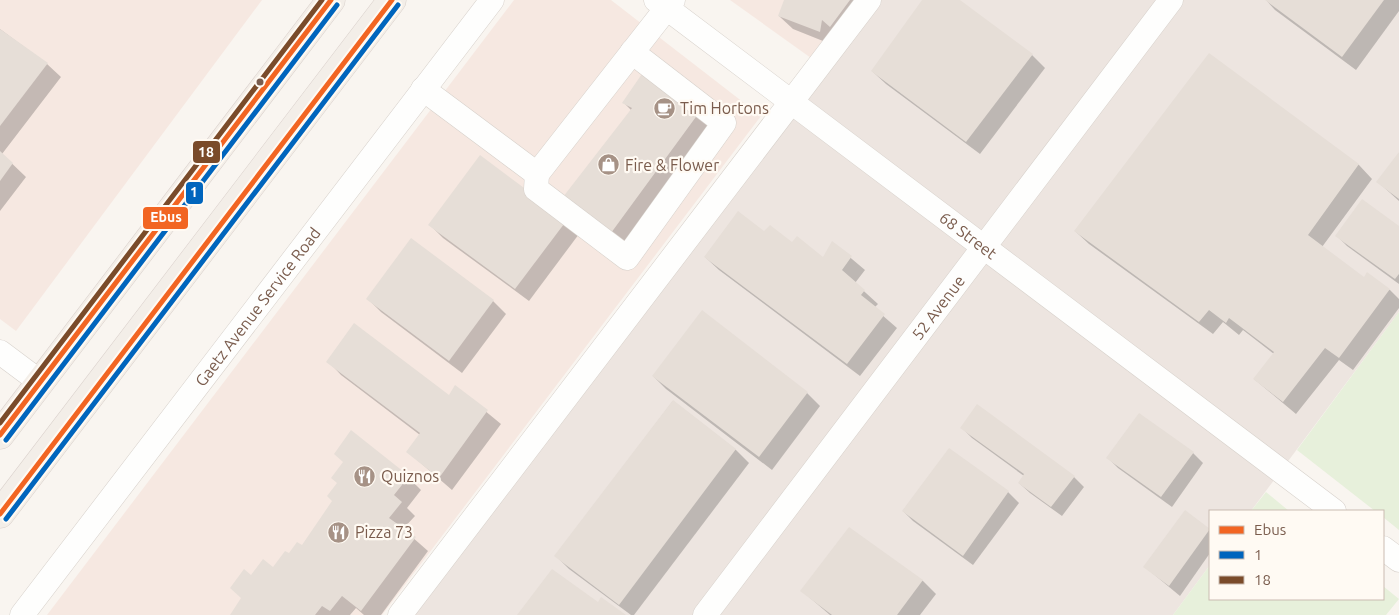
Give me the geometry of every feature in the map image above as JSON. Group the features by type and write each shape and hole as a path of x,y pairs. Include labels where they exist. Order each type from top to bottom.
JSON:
{"main road":[{"path":"0,436 331,0"},
{"path":"0,514 392,0"}],"street":[{"name":"Gaetz Avenue Service Road","path":"22,615 492,0"},
{"path":"400,615 869,0"},
{"name":"52 Avenue","path":"705,615 1171,0"},
{"path":"632,52 724,123 627,258 536,189 536,174 632,52 666,3"},
{"name":"68 Street","path":"666,3 790,102 1333,510"},
{"path":"423,89 536,174"},
{"path":"0,352 40,382"},
{"path":"1384,549 1399,560"}],"shaded area":[{"path":"0,0 262,0 16,331 0,319"},
{"path":"514,0 611,0 761,116 382,615 47,615"},
{"path":"730,0 853,0 811,58"},
{"path":"869,0 1399,0 1399,312 1252,510 1209,510 1209,566 1173,615 409,615"}],"green space":[{"path":"1399,312 1399,530 1384,518 1384,510 1374,510 1297,450"},
{"path":"1266,492 1288,510 1252,510"},
{"path":"1209,566 1209,600 1384,600 1384,587 1399,599 1386,615 1173,615"}],"building":[{"path":"784,0 850,0 830,27 822,20 820,32 778,16"},
{"path":"922,0 960,0 1033,54 966,142 871,71"},
{"path":"1265,0 1384,0 1342,57"},
{"path":"0,29 48,63 0,126"},
{"path":"1209,53 1359,164 1308,235 1364,277 1367,272 1390,289 1339,358 1325,348 1283,402 1253,379 1274,352 1229,318 1226,323 1209,310 1199,322 1074,231"},
{"path":"646,68 701,110 611,233 563,197 632,108 622,103"},
{"path":"0,151 13,163 0,181"},
{"path":"1399,152 1399,199 1376,182"},
{"path":"480,155 567,220 515,289 428,225"},
{"path":"1362,199 1399,226 1399,274 1395,279 1335,236"},
{"path":"738,211 764,231 770,225 792,242 797,236 823,257 832,241 852,256 842,270 865,290 861,295 885,314 847,364 704,257"},
{"path":"411,238 494,300 449,361 366,299"},
{"path":"702,310 808,392 759,457 652,376"},
{"path":"354,323 449,395 455,385 488,410 439,478 406,452 420,433 326,362"},
{"path":"673,400 736,449 619,605 554,556"},
{"path":"977,404 1075,476 1051,507 1018,483 1024,474 960,428"},
{"path":"1139,413 1194,452 1161,497 1106,458"},
{"path":"351,430 409,476 394,495 402,502 389,518 416,537 361,611 342,596 330,611 322,606 315,615 230,615 241,598 230,588 244,569 251,575 263,559 273,567 285,551 289,553 297,542 302,545 332,501 327,496 337,483 331,478 343,462 334,454"},
{"path":"949,448 1009,491 963,556 902,511"},
{"path":"1185,510 1209,528 1169,586 1143,567"},
{"path":"849,527 923,580 897,615 832,615 800,591"},
{"path":"552,569 598,602 601,597 626,615 517,615"}],"transit line":[{"name":"18","path":"0,423 322,0"},
{"name":"Ebus","path":"0,435 331,0"},
{"name":"Ebus","path":"0,514 392,0"},
{"name":"1","path":"6,440 337,5"},
{"name":"1","path":"6,519 398,5"}],"place":[{"name":"Tim Hortons","path":"664,108"},
{"name":"Fire & Flower","path":"609,165"},
{"name":"Quiznos","path":"365,476"},
{"name":"Pizza 73","path":"339,532"}]}
